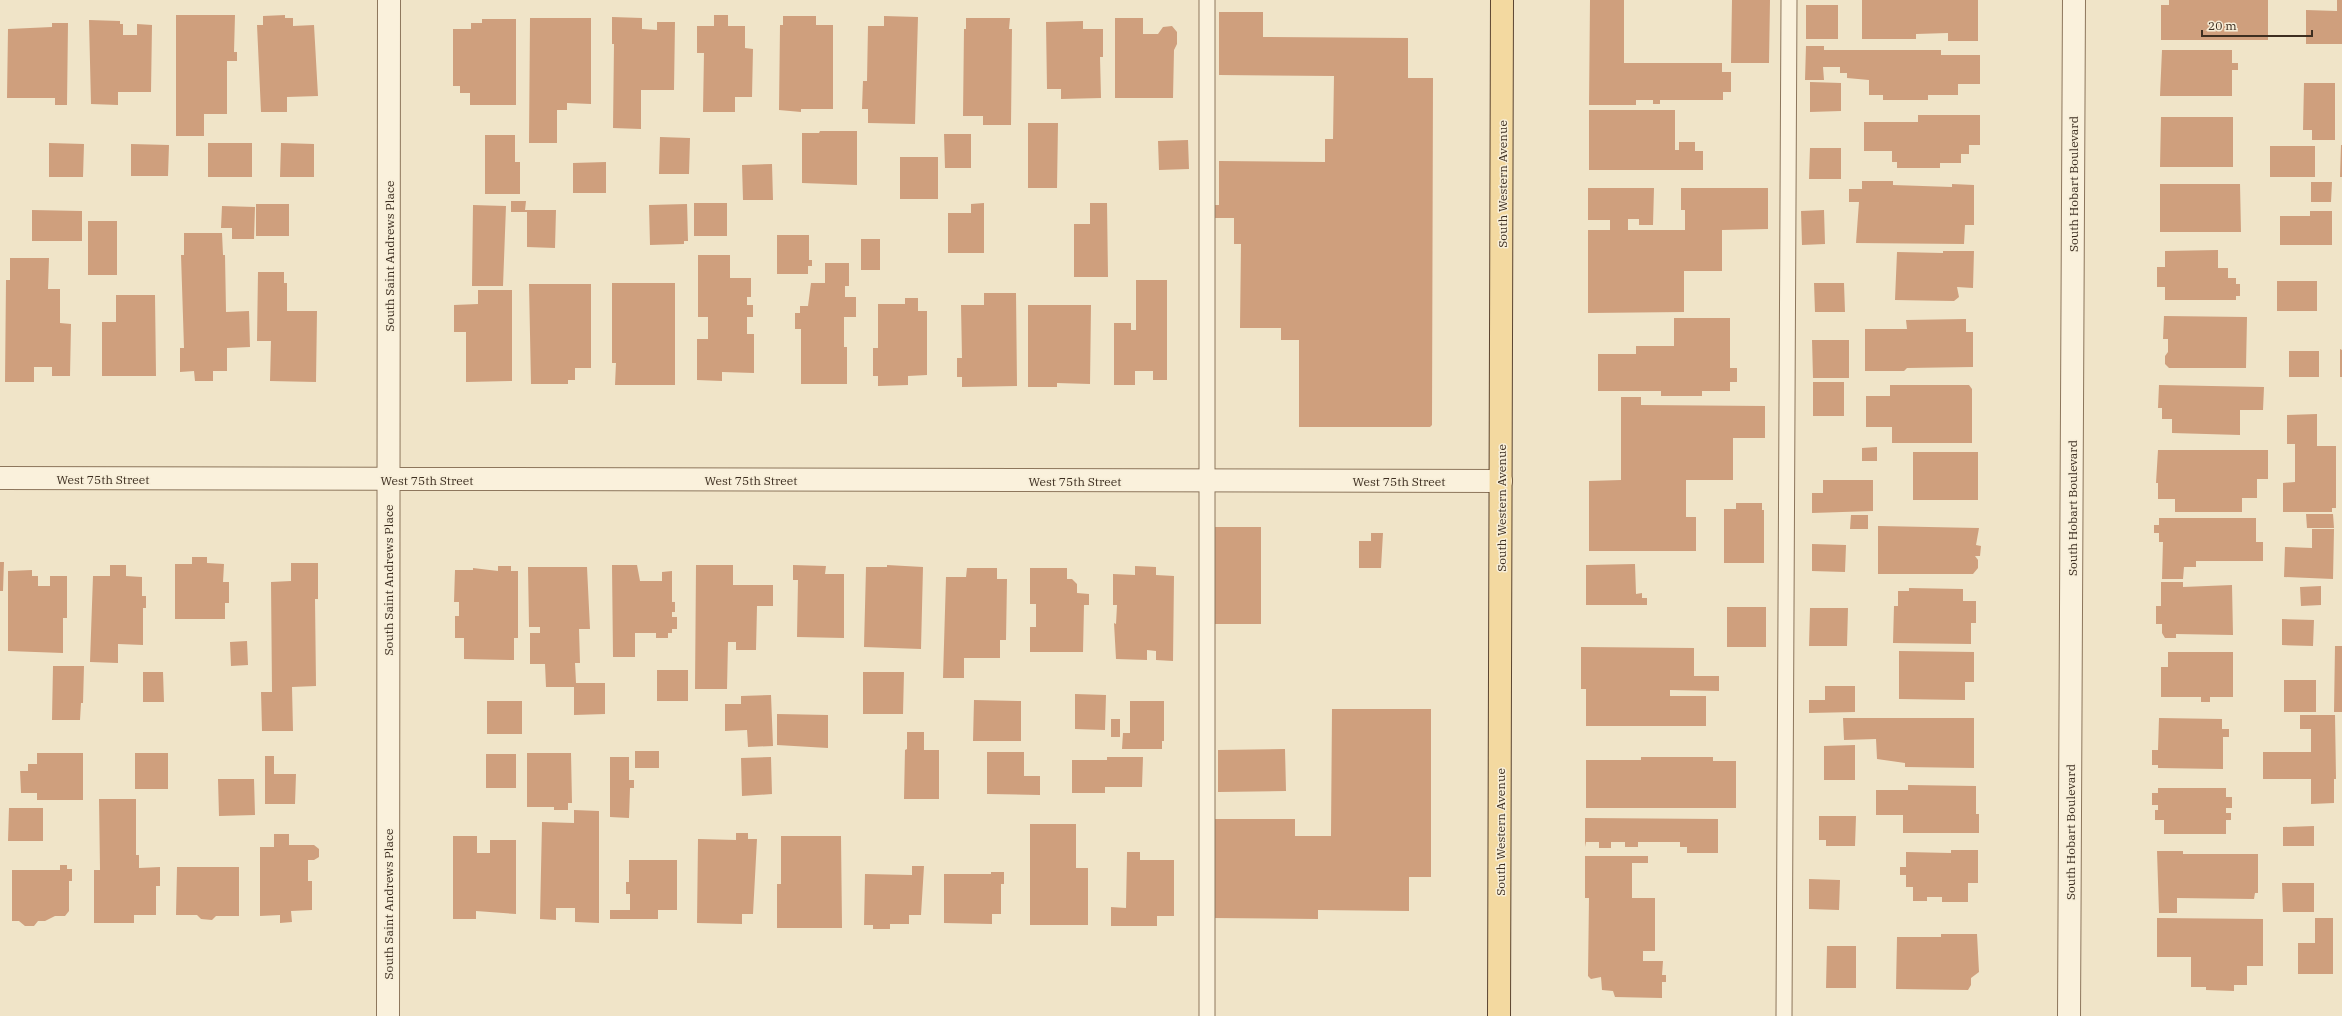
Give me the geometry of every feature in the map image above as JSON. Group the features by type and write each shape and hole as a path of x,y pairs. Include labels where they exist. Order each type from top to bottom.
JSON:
{"main road":[{"name":"South Western Avenue","path":"1499,1016 1502,481 1502,0"}],"street":[{"name":"South Saint Andrews Place","path":"388,1016 389,0"},
{"name":"South Hobart Boulevard","path":"2069,1016 2074,0"},
{"name":"West 75th Street","path":"0,478 388,480 1502,481"}],"lane":[{"path":"1207,0 1207,1016"},
{"path":"1784,1016 1789,0"}],"building":[{"path":"1590,0 1624,0 1624,63 1722,63 1722,72 1731,72 1731,92 1723,92 1723,100 1660,100 1660,104 1653,104 1653,100 1636,100 1636,105 1589,105"},
{"path":"1732,0 1770,0 1769,63 1731,63"},
{"path":"1862,0 1978,0 1978,41 1948,41 1948,33 1916,34 1916,39 1862,39"},
{"path":"2169,0 2268,0 2268,40 2161,40 2161,5 2169,5"},
{"path":"2337,0 2342,0 2342,44 2306,44 2306,10 2337,11"},
{"path":"1806,5 1838,5 1838,39 1806,39"},
{"path":"1219,12 1263,12 1263,37 1408,38 1408,78 1433,78 1432,425 1430,427 1299,427 1299,340 1281,340 1281,328 1240,328 1241,244 1234,244 1234,218 1212,218 1212,205 1219,205 1219,161 1325,162 1325,139 1333,139 1334,76 1219,75"},
{"path":"176,15 235,15 234,52 237,52 237,61 227,61 227,114 204,114 204,136 176,136"},
{"path":"285,15 285,18 293,18 293,26 314,25 318,96 287,97 287,112 261,112 257,25 263,25 263,16"},
{"path":"714,15 728,15 728,26 745,26 745,48 753,49 752,97 735,97 735,112 703,112 704,53 697,53 697,26 714,26"},
{"path":"783,16 816,16 816,25 833,25 833,109 801,109 801,112 779,110 780,25 783,25"},
{"path":"884,16 918,17 915,124 868,123 868,109 862,109 863,81 867,81 868,26 884,26"},
{"path":"612,17 642,18 642,29 657,30 657,22 675,22 674,90 641,90 641,129 613,128 614,44 612,44"},
{"path":"530,18 591,18 591,104 567,103 567,110 557,110 557,143 529,143"},
{"path":"966,18 1010,18 1009,29 1012,29 1011,125 983,125 983,116 963,116 964,29 966,29"},
{"path":"1115,18 1143,18 1143,34 1158,34 1163,27 1172,26 1177,32 1177,44 1174,50 1173,98 1115,98"},
{"path":"482,19 516,19 516,105 470,105 470,93 460,93 460,86 453,86 453,29 471,29 471,23 482,23"},
{"path":"89,20 120,21 120,24 123,24 123,35 137,35 137,24 152,25 151,92 118,92 118,105 91,104"},
{"path":"1083,21 1083,29 1103,29 1103,57 1100,57 1101,98 1061,99 1061,89 1047,89 1046,22"},
{"path":"52,23 68,23 67,105 55,105 55,98 7,98 8,29 52,27"},
{"path":"1806,46 1824,46 1824,50 1941,50 1941,55 1980,55 1980,84 1958,84 1958,95 1928,95 1928,100 1883,100 1883,95 1869,95 1869,80 1847,78 1847,73 1840,73 1840,67 1823,67 1824,80 1805,80"},
{"path":"2162,50 2232,50 2232,63 2238,63 2238,70 2232,70 2232,96 2160,96"},
{"path":"1810,82 1841,83 1841,111 1810,112"},
{"path":"2304,83 2335,83 2335,140 2312,140 2312,130 2303,130"},
{"path":"1589,110 1675,110 1675,150 1679,150 1679,142 1695,142 1695,151 1703,151 1703,170 1589,170"},
{"path":"1918,115 1980,115 1980,145 1969,145 1969,154 1961,154 1961,163 1940,163 1940,168 1897,168 1897,162 1892,162 1892,151 1864,151 1864,122 1918,122"},
{"path":"2161,117 2233,117 2233,167 2160,167"},
{"path":"1028,123 1058,123 1057,188 1028,188"},
{"path":"820,131 857,131 857,185 802,183 802,133 819,133"},
{"path":"944,134 971,134 971,168 945,168"},
{"path":"485,135 515,135 515,162 520,162 520,194 485,194"},
{"path":"660,137 690,138 689,174 659,174"},
{"path":"1188,140 1189,169 1159,170 1158,141"},
{"path":"49,143 84,144 83,177 49,177"},
{"path":"208,143 252,143 252,177 208,177"},
{"path":"281,143 314,144 314,177 280,177"},
{"path":"131,144 169,145 168,176 131,176"},
{"path":"2341,145 2342,177 2340,177"},
{"path":"2270,146 2315,146 2315,177 2270,177"},
{"path":"1810,148 1841,148 1841,179 1809,179"},
{"path":"900,157 938,157 938,199 900,199"},
{"path":"606,162 606,193 573,193 573,163"},
{"path":"772,164 773,200 743,200 742,165"},
{"path":"1862,181 1893,181 1893,185 1952,187 1952,184 1974,185 1974,225 1965,225 1964,244 1856,243 1859,202 1849,202 1849,189 1862,189"},
{"path":"2311,182 2332,182 2331,202 2311,202"},
{"path":"2160,184 2240,184 2241,232 2160,232"},
{"path":"1588,188 1654,188 1653,225 1639,225 1639,219 1628,219 1628,230 1685,230 1685,210 1681,210 1681,188 1768,188 1768,229 1722,230 1722,271 1684,271 1684,312 1588,313 1588,230 1610,230 1610,220 1588,220"},
{"path":"511,201 526,201 525,210 556,210 555,248 527,247 527,212 511,212"},
{"path":"694,203 727,203 727,236 694,236"},
{"path":"984,203 984,253 948,253 948,213 971,213 971,204"},
{"path":"1090,203 1107,203 1108,277 1074,277 1074,224 1090,224"},
{"path":"256,204 289,204 289,236 256,236"},
{"path":"687,204 688,241 684,241 684,244 650,245 649,205"},
{"path":"473,205 506,206 503,286 472,286"},
{"path":"222,206 255,207 254,239 232,239 232,228 221,228"},
{"path":"32,210 82,211 82,241 32,241"},
{"path":"1824,210 1825,244 1802,245 1801,211"},
{"path":"2310,211 2332,211 2332,245 2280,245 2280,216 2310,216"},
{"path":"88,221 117,221 117,275 88,275"},
{"path":"184,233 222,233 223,255 225,255 226,312 249,311 250,347 227,348 227,371 213,371 213,381 195,381 194,371 180,372 180,348 184,348 181,255 184,255"},
{"path":"777,235 809,235 809,260 812,260 812,266 808,266 808,274 777,274"},
{"path":"861,239 880,239 880,270 861,270"},
{"path":"2218,250 2218,268 2228,268 2228,278 2236,278 2236,284 2240,284 2240,296 2236,296 2236,300 2165,300 2165,287 2157,287 2157,267 2165,267 2165,251"},
{"path":"1943,251 1974,251 1973,288 1957,287 1959,297 1954,301 1895,300 1897,252 1943,253"},
{"path":"698,255 730,255 730,278 751,278 751,297 747,297 747,305 753,305 753,317 747,317 747,334 754,334 754,373 722,372 722,381 697,380 697,339 708,339 708,317 698,317"},
{"path":"10,258 49,258 48,289 60,289 60,323 71,324 70,376 52,376 52,367 34,367 34,382 5,382 6,280 10,280"},
{"path":"825,263 849,263 849,286 845,286 845,297 856,297 856,317 844,317 844,347 847,347 847,384 801,384 801,329 795,329 795,313 800,313 800,306 808,306 811,283 825,283"},
{"path":"258,272 284,272 284,283 287,283 287,311 317,311 316,382 270,381 271,341 257,341"},
{"path":"1136,280 1167,280 1167,380 1153,380 1153,371 1135,371 1135,385 1114,385 1114,323 1131,323 1131,330 1136,330"},
{"path":"2277,281 2317,281 2317,311 2277,311"},
{"path":"612,283 675,283 675,385 615,385 616,363 612,363"},
{"path":"1814,283 1844,283 1845,312 1815,312"},
{"path":"529,284 591,284 591,368 575,368 575,380 568,380 568,384 531,384"},
{"path":"478,290 512,290 512,381 466,382 466,332 454,332 454,305 478,304"},
{"path":"984,293 1016,293 1017,386 962,387 962,377 957,377 957,358 962,358 961,305 984,305"},
{"path":"116,295 155,295 156,376 102,376 102,322 116,322"},
{"path":"905,298 918,298 918,311 927,311 927,375 908,376 908,385 878,386 878,376 873,376 873,348 878,348 878,304 905,304"},
{"path":"1028,305 1091,305 1090,384 1057,383 1057,387 1028,387"},
{"path":"2164,316 2247,317 2246,368 2169,368 2165,364 2165,356 2168,352 2168,339 2163,339"},
{"path":"1674,318 1730,318 1730,368 1737,368 1737,382 1730,382 1730,391 1702,391 1702,396 1661,396 1661,391 1598,391 1598,354 1636,354 1636,346 1674,346"},
{"path":"1966,319 1966,332 1973,332 1973,367 1907,368 1904,371 1865,371 1865,329 1907,329 1906,320"},
{"path":"1812,340 1849,340 1849,378 1813,378"},
{"path":"2340,349 2342,350 2342,377 2340,377"},
{"path":"2289,351 2319,351 2319,377 2289,377"},
{"path":"1813,382 1844,382 1844,416 1813,416"},
{"path":"1890,385 1969,385 1972,389 1972,443 1892,443 1892,427 1866,427 1866,396 1890,396"},
{"path":"2159,385 2264,387 2263,410 2240,410 2240,435 2172,433 2172,419 2162,419 2162,408 2158,408"},
{"path":"1621,397 1641,397 1641,405 1765,406 1765,438 1733,438 1733,480 1686,480 1686,517 1696,517 1696,551 1589,551 1589,481 1621,480"},
{"path":"2317,414 2317,446 2336,446 2336,508 2332,508 2332,512 2283,512 2283,483 2295,482 2295,444 2287,444 2287,415"},
{"path":"1877,447 1877,461 1862,461 1862,448"},
{"path":"2158,450 2268,450 2268,479 2257,479 2257,498 2242,498 2242,512 2175,512 2175,499 2158,499 2158,483 2156,483"},
{"path":"1913,452 1978,452 1978,500 1913,500"},
{"path":"1823,480 1873,480 1873,511 1812,513 1812,493 1823,493"},
{"path":"1736,503 1762,503 1762,510 1764,510 1764,563 1724,563 1724,509 1736,509"},
{"path":"2306,514 2333,514 2334,528 2307,528"},
{"path":"1851,515 1868,515 1868,529 1850,529"},
{"path":"2159,518 2256,518 2256,542 2263,542 2263,561 2196,561 2196,567 2184,567 2183,579 2162,579 2163,542 2159,542 2159,533 2154,533 2154,525 2159,525"},
{"path":"1878,526 1979,528 1976,545 1981,546 1980,556 1975,556 1978,560 1978,568 1973,574 1878,574"},
{"path":"1214,527 1261,527 1261,624 1213,624"},
{"path":"2312,529 2334,529 2333,579 2284,577 2285,547 2312,548"},
{"path":"1371,533 1383,533 1381,568 1359,568 1359,541 1371,541"},
{"path":"1812,544 1846,545 1845,572 1812,571"},
{"path":"192,557 207,557 207,563 224,564 223,582 229,582 229,603 225,603 225,619 175,619 175,564 192,564"},
{"path":"0,562 4,562 3,591 0,591"},
{"path":"291,563 318,563 318,599 315,599 316,686 292,687 293,731 262,731 261,692 272,692 271,582 291,581"},
{"path":"1635,564 1636,594 1642,593 1642,598 1647,598 1647,605 1586,605 1586,565"},
{"path":"110,565 126,565 126,576 142,577 142,596 146,596 146,608 143,608 143,645 118,644 118,663 90,662 93,576 110,576"},
{"path":"612,565 637,565 640,581 662,581 662,572 672,571 672,602 675,602 675,612 672,612 672,617 677,617 677,629 672,629 672,633 668,633 668,638 656,638 656,633 635,633 635,657 613,657"},
{"path":"696,565 733,565 733,585 773,585 773,606 757,606 756,650 736,650 736,642 728,642 727,689 695,689"},
{"path":"793,565 826,566 825,574 844,574 844,638 797,637 798,580 793,580"},
{"path":"887,565 923,567 921,649 864,647 866,567 887,567"},
{"path":"498,566 511,566 511,571 518,571 518,638 514,638 514,660 464,659 464,638 455,638 455,616 459,616 459,602 454,602 455,570 473,570 473,568 498,571"},
{"path":"1135,566 1156,567 1156,575 1174,576 1173,661 1156,660 1156,651 1147,650 1147,660 1116,659 1114,623 1116,624 1117,605 1113,605 1113,574 1135,575"},
{"path":"528,567 587,567 590,629 579,629 580,663 575,663 576,683 605,683 605,714 574,715 574,687 546,687 545,664 530,664 530,633 540,633 540,627 529,627"},
{"path":"967,568 997,568 997,579 1007,579 1006,640 1000,640 1000,658 964,658 964,678 943,678 946,577 966,577"},
{"path":"1030,568 1067,568 1067,579 1072,579 1077,584 1077,593 1089,594 1089,605 1084,605 1083,652 1030,652 1030,627 1036,627 1036,604 1030,604"},
{"path":"32,570 32,576 38,576 38,586 50,586 50,576 67,576 67,618 63,618 63,653 8,651 8,571"},
{"path":"2161,582 2183,582 2183,587 2232,585 2233,635 2176,634 2176,638 2165,638 2162,633 2162,624 2156,624 2156,606 2161,606"},
{"path":"2321,586 2321,605 2301,606 2300,587"},
{"path":"1909,588 1963,589 1963,601 1976,601 1976,623 1971,623 1971,644 1893,643 1894,606 1898,606 1898,591 1909,591"},
{"path":"1727,607 1766,607 1766,647 1727,647"},
{"path":"1810,608 1848,608 1847,646 1809,646"},
{"path":"2282,619 2314,620 2313,646 2282,645"},
{"path":"247,641 248,665 231,666 230,642"},
{"path":"2335,646 2342,646 2342,712 2334,712"},
{"path":"1581,647 1694,648 1694,676 1719,676 1719,691 1670,690 1670,696 1706,696 1706,726 1586,726 1586,689 1581,689"},
{"path":"1899,651 1974,652 1974,682 1965,682 1965,700 1899,699"},
{"path":"2168,652 2233,652 2233,697 2210,697 2210,702 2201,702 2201,697 2161,697 2161,667 2168,667"},
{"path":"53,666 84,666 83,703 81,703 80,720 52,720"},
{"path":"657,670 688,670 688,701 657,701"},
{"path":"143,672 163,672 164,702 143,702"},
{"path":"863,672 904,672 903,714 863,714"},
{"path":"2284,680 2316,680 2316,712 2284,712"},
{"path":"1825,686 1855,686 1855,712 1809,713 1809,700 1825,700"},
{"path":"1075,694 1106,695 1105,730 1075,729"},
{"path":"771,695 773,746 748,747 747,730 725,731 725,704 741,704 741,696"},
{"path":"974,700 1021,701 1021,741 973,741"},
{"path":"487,701 522,701 522,734 487,734"},
{"path":"1130,701 1164,701 1164,741 1162,741 1162,749 1122,749 1123,733 1130,733"},
{"path":"1332,709 1431,709 1431,877 1409,877 1409,911 1318,910 1318,919 1213,918 1213,819 1295,819 1295,836 1331,836"},
{"path":"777,714 828,715 828,748 777,745"},
{"path":"2300,715 2335,715 2336,779 2334,779 2334,803 2311,804 2311,779 2263,779 2263,752 2311,752 2311,729 2300,729"},
{"path":"1843,718 1974,718 1974,768 1905,767 1905,763 1877,759 1876,739 1844,740"},
{"path":"2159,718 2222,719 2222,729 2229,729 2229,737 2223,737 2223,769 2158,768 2158,765 2152,765 2152,750 2158,750"},
{"path":"1111,719 1120,719 1120,737 1111,737"},
{"path":"907,732 924,732 924,750 939,750 939,799 904,799"},
{"path":"1855,745 1855,780 1824,780 1824,746"},
{"path":"1285,749 1286,791 1218,792 1218,750"},
{"path":"635,751 659,751 659,768 635,768"},
{"path":"987,752 1024,752 1024,776 1040,776 1040,795 987,794"},
{"path":"37,753 83,753 83,800 37,800 37,793 21,793 20,771 28,771 28,764 37,764"},
{"path":"135,753 168,753 168,789 135,789"},
{"path":"527,753 571,753 572,803 568,803 568,810 554,810 554,807 527,807"},
{"path":"486,754 516,754 516,788 486,788"},
{"path":"265,756 274,756 274,774 296,774 295,804 265,804"},
{"path":"610,757 629,757 629,780 634,780 634,788 630,788 629,818 610,817"},
{"path":"771,757 772,794 742,796 741,758"},
{"path":"1107,757 1143,757 1142,787 1105,787 1105,793 1072,793 1072,760 1107,760"},
{"path":"1641,757 1713,757 1713,761 1736,761 1736,808 1586,808 1586,760 1641,760"},
{"path":"218,779 254,779 255,815 219,816"},
{"path":"1908,785 1976,786 1976,814 1979,814 1979,833 1903,833 1903,815 1876,815 1876,790 1908,790"},
{"path":"2158,788 2226,788 2226,797 2232,797 2232,808 2226,808 2226,813 2231,813 2231,820 2226,820 2226,834 2164,834 2164,820 2155,820 2155,810 2158,810 2158,805 2152,805 2152,793 2158,793"},
{"path":"99,799 136,799 136,855 139,855 139,868 160,867 160,886 156,886 156,915 134,915 134,923 94,923 94,870 100,870"},
{"path":"9,808 43,808 43,841 8,841"},
{"path":"574,810 599,811 599,923 575,922 575,908 556,908 556,920 540,919 542,822 574,823"},
{"path":"1819,816 1856,816 1855,846 1826,846 1826,840 1819,840"},
{"path":"1585,818 1718,819 1718,853 1687,853 1687,847 1680,847 1680,842 1638,842 1638,847 1625,847 1625,842 1611,842 1611,848 1599,848 1599,842 1586,842 1585,847"},
{"path":"1030,824 1076,824 1076,868 1088,868 1088,925 1030,925"},
{"path":"2314,826 2314,846 2283,846 2283,827"},
{"path":"736,833 748,833 748,839 757,839 753,914 742,914 742,924 697,923 698,839 736,840"},
{"path":"274,834 289,834 289,845 314,845 319,849 319,857 314,860 308,860 308,881 312,881 312,910 291,911 292,922 280,923 280,915 260,916 260,847 274,847"},
{"path":"453,836 477,836 477,853 490,853 490,840 516,840 516,914 476,911 476,919 453,919"},
{"path":"781,836 841,836 842,928 777,928 777,884 781,884"},
{"path":"1951,850 1978,850 1978,883 1968,883 1968,902 1942,902 1942,897 1927,897 1927,901 1913,901 1913,887 1906,887 1906,875 1900,875 1900,867 1906,867 1906,852 1951,853"},
{"path":"2157,851 2183,851 2183,854 2258,854 2258,893 2255,893 2254,899 2177,898 2177,913 2159,913"},
{"path":"1127,852 1140,852 1140,860 1174,860 1174,916 1157,916 1157,926 1111,926 1111,907 1126,908"},
{"path":"1585,856 1648,856 1648,863 1632,863 1632,898 1655,898 1655,951 1643,951 1643,961 1663,961 1662,975 1666,975 1666,982 1662,982 1662,998 1615,997 1613,991 1602,990 1601,977 1591,979 1588,976 1589,898 1585,898"},
{"path":"629,860 677,860 677,910 658,910 658,919 610,919 610,910 630,910 630,894 626,894 626,882 629,882"},
{"path":"60,865 67,865 67,869 72,869 72,881 69,881 69,911 65,916 55,916 45,921 38,921 34,926 25,926 19,921 12,921 12,870 60,870"},
{"path":"912,866 924,866 921,915 909,915 909,924 890,924 890,929 873,929 873,925 864,925 865,874 912,875"},
{"path":"177,867 239,867 239,916 216,916 212,920 201,919 197,915 176,915"},
{"path":"991,872 1004,872 1004,884 1001,884 1001,914 992,914 992,924 944,923 944,874 991,874"},
{"path":"1809,879 1840,880 1839,910 1809,909"},
{"path":"2282,883 2314,883 2314,912 2283,912"},
{"path":"2157,918 2263,919 2263,966 2247,966 2247,985 2234,985 2234,991 2206,990 2206,987 2191,987 2191,957 2157,957"},
{"path":"2315,918 2333,918 2333,974 2298,974 2298,943 2315,943"},
{"path":"1941,934 1977,934 1979,972 1971,978 1971,985 1968,990 1896,989 1897,937 1941,937"},
{"path":"1827,946 1856,946 1856,988 1826,988"}]}
